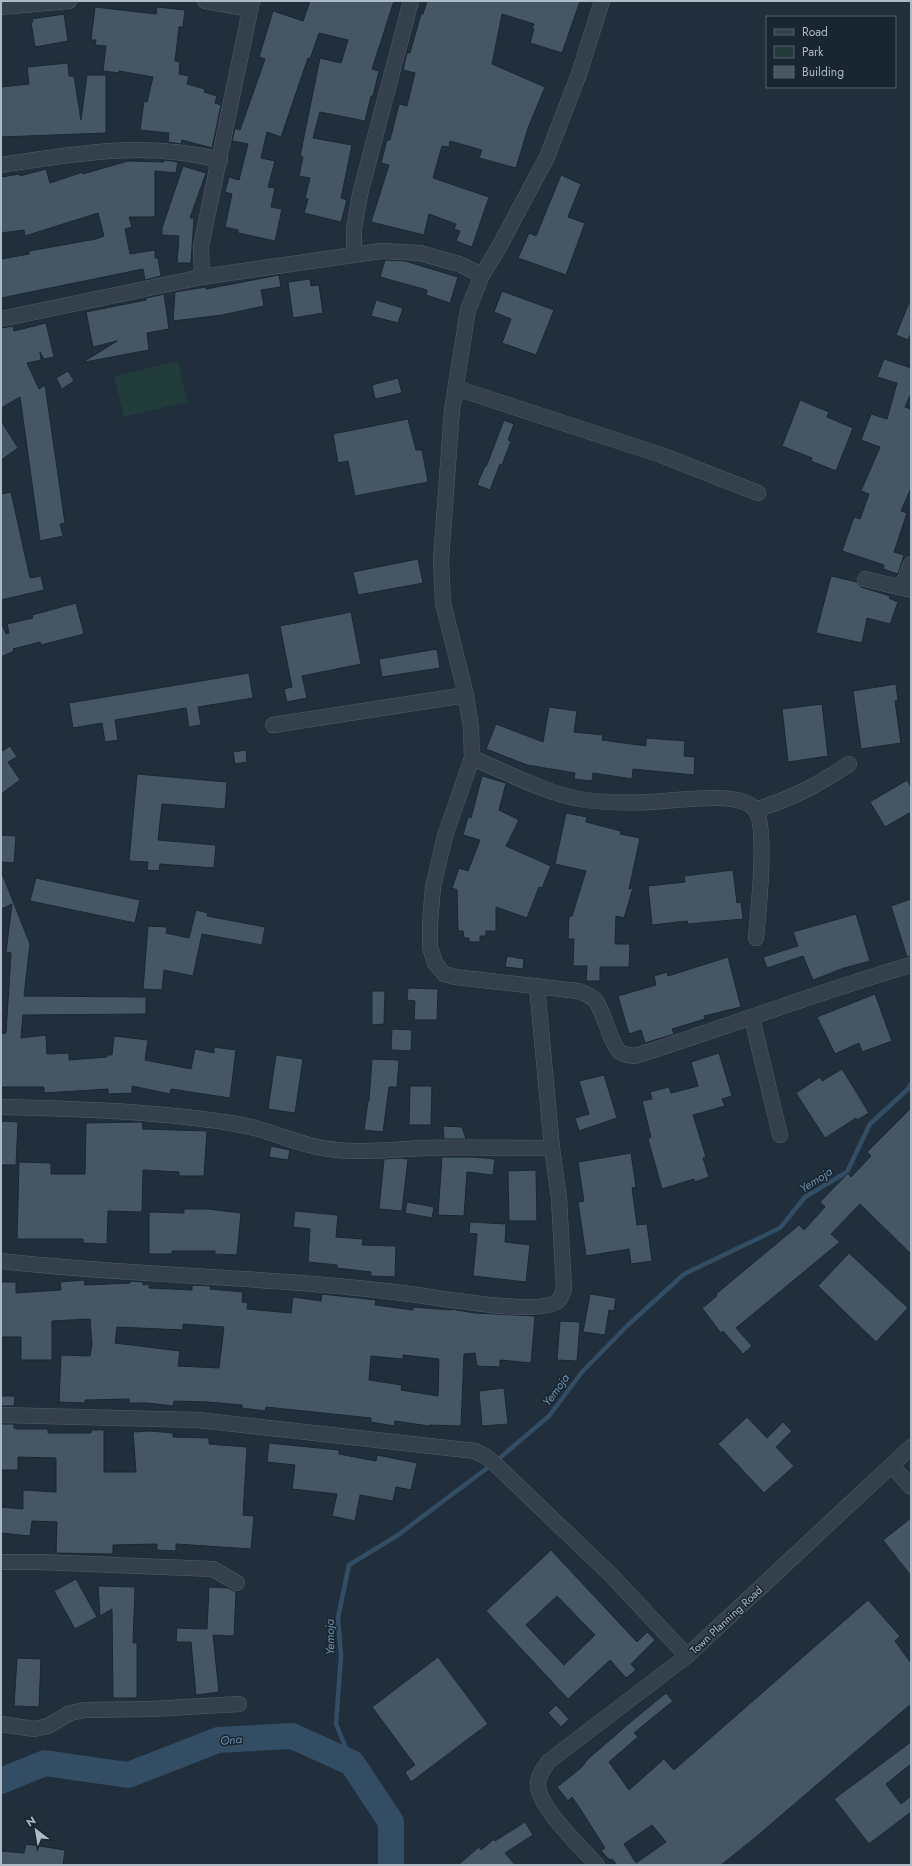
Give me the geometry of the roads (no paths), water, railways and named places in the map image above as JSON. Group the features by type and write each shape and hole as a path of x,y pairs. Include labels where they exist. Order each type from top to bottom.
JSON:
{"street":[{"path":"1,7 38,2 69,1"},
{"path":"202,277 201,246 251,5 205,1"},
{"path":"354,254 354,229 360,194 411,1"},
{"path":"602,1 579,74 547,157 500,247 482,275 468,310 452,410 441,560 444,603 466,695 471,728 472,758 446,836 433,887 430,947 435,963 444,974 455,977 578,991 590,996 595,1000 605,1018 619,1051 625,1055 634,1056 752,1018 859,980 911,965"},
{"path":"1,165 92,152 143,149 185,153 220,160"},
{"path":"1,319 202,277 381,251 420,253 459,264 482,275"},
{"path":"456,388 661,455 758,493"},
{"path":"865,579 907,589 911,564"},
{"path":"273,725 466,695"},
{"path":"472,758 557,792 579,799 605,802 652,802 704,798 747,803 755,810 760,829 762,873 756,938"},
{"path":"755,810 788,800 819,784 849,764"},
{"path":"1,1261 359,1288 517,1307 541,1308 559,1300 564,1289 559,1198 552,1148 537,986"},
{"path":"752,1018 780,1135"},
{"path":"1,1107 75,1108 188,1116 243,1126 279,1135 312,1147 337,1150 462,1147 552,1148"},
{"path":"1,1415 198,1420 475,1451 494,1463 611,1576 687,1656"},
{"name":"Town Planning Road","path":"597,1865 549,1810 541,1797 537,1785 541,1773 549,1762 687,1656 911,1447"},
{"path":"892,1466 911,1487"},
{"path":"1,1562 39,1562 213,1570 238,1583"},
{"path":"1,1724 34,1729 48,1726 70,1713 85,1710 151,1709 239,1704"}],"waterway":[{"name":"Yemoja","path":"352,1763 336,1724 341,1656 338,1618 349,1565 398,1535 494,1463 549,1416 582,1372 628,1325 684,1274 780,1228 805,1197 847,1172 870,1124 908,1089 911,1084"},
{"name":"Ona","path":"1,1781 45,1763 128,1775 218,1740 292,1736 352,1763 391,1822 391,1865"}]}
